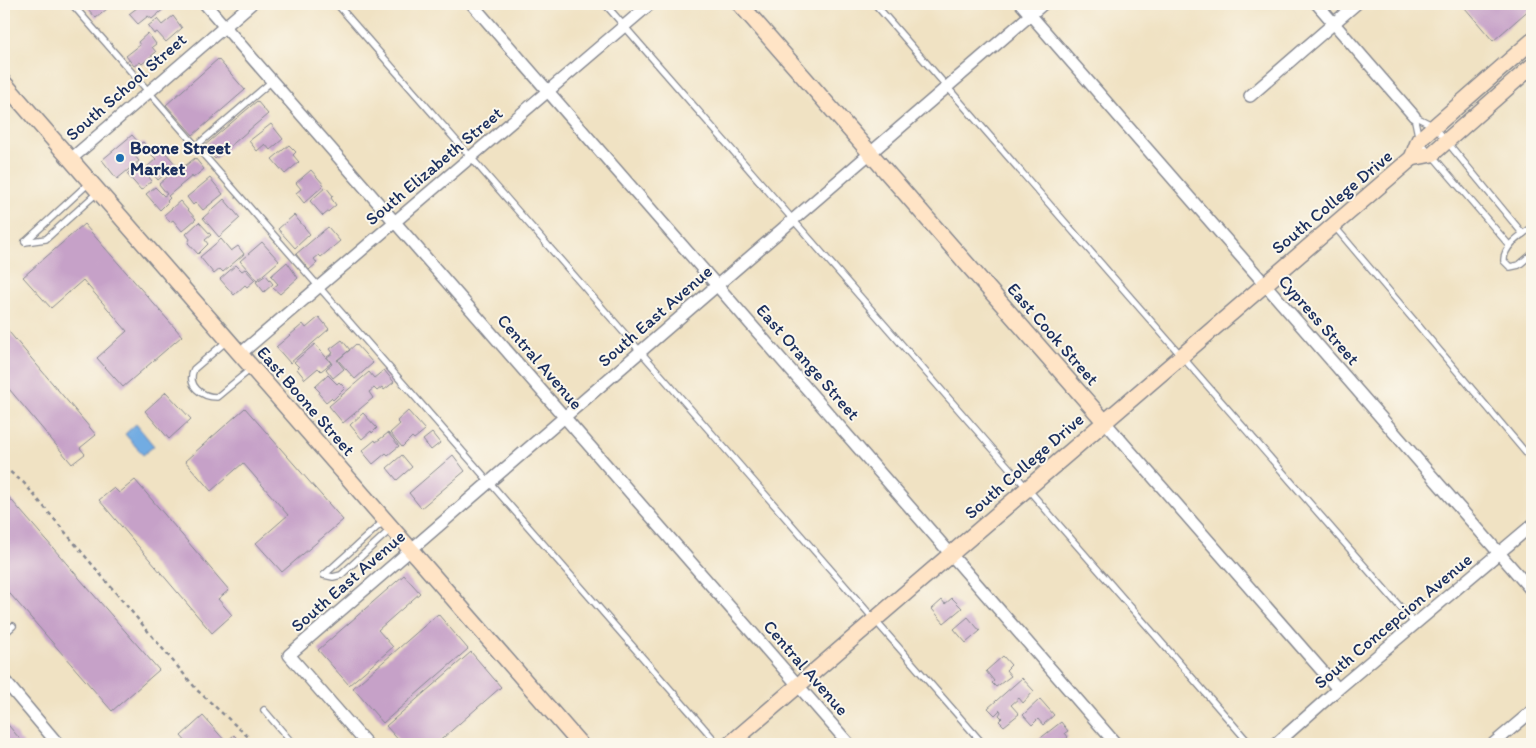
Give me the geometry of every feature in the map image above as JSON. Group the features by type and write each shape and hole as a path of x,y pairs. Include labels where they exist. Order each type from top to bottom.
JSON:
{"street":[{"name":"Central Avenue","path":"205,4 849,744"},
{"name":"South School Street","path":"70,159 251,4"},
{"name":"East Orange Street","path":"472,4 1116,744"},
{"name":"South Elizabeth Street","path":"240,354 650,4"},
{"name":"East Cook Street","path":"740,4 1338,689"},
{"name":"Cypress Street","path":"1021,4 1532,591"},
{"name":"South East Avenue","path":"367,744 289,655 1043,4"},
{"path":"1317,4 1414,116"},
{"path":"1250,96 1356,4"},
{"name":"South College Drive","path":"730,744 1412,158 1419,140 1532,40"},
{"path":"1432,154 1532,66"},
{"name":"East Boone Street","path":"4,82 580,744"},
{"name":"South College Drive","path":"1412,158 1432,154"},
{"name":"South Concepcion Avenue","path":"1276,744 1532,525"},
{"path":"4,680 58,744"},
{"path":"1493,744 1532,711"}],"lane":[{"path":"72,4 718,744"},
{"path":"336,4 983,744"},
{"path":"605,4 1250,744"},
{"path":"875,4 1415,624"},
{"path":"196,146 272,81"},
{"path":"1414,116 1434,126 1523,234"},
{"path":"1414,116 1419,140 1510,245"},
{"path":"95,186 46,239 26,242 52,216 95,186"},
{"path":"52,216 60,226"},
{"path":"1334,225 1532,460"},
{"path":"1532,230 1530,229 1510,245 1504,255 1504,261 1510,267 1519,265 1532,254"},
{"path":"228,340 194,369 191,376 192,384 200,393 208,397 217,397 252,368"},
{"path":"388,524 341,575 333,577 324,575 346,554 388,524"},
{"path":"346,554 354,563"},
{"path":"4,634 13,626"},
{"path":"264,710 293,744"}],"path":[{"path":"4,467 24,483 198,692 256,744"}],"water":[{"path":"136,424 154,446 143,455 125,434"}],"building":[{"path":"89,4 113,4 96,18 86,7"},
{"path":"142,4 163,4 166,7 152,19 148,16 138,24 129,14"},
{"path":"1470,4 1532,4 1532,7 1493,41 1465,8"},
{"path":"173,16 182,28 166,42 157,32 154,34 148,26 157,19 162,25"},
{"path":"148,33 156,44 152,47 156,52 142,64 140,62 134,66 126,56 140,45 138,42"},
{"path":"218,59 245,90 193,135 166,105"},
{"path":"257,101 268,114 215,159 204,146"},
{"path":"271,124 283,139 270,150 265,144 257,151 249,141"},
{"name":"Boone Street Market","path":"132,135 140,144 143,142 147,146 135,156 139,161 117,179 102,160"},
{"path":"289,145 296,152 293,155 299,162 285,174 272,159"},
{"path":"160,146 176,165 158,180 147,167 156,159 151,154"},
{"path":"195,158 204,169 193,178 192,176 168,196 170,198 168,202 160,210 146,194 155,187 164,196 167,194 159,184 183,164 185,166"},
{"path":"139,164 152,181 141,190 127,174"},
{"path":"311,170 324,185 304,203 296,193 301,189 296,183"},
{"path":"210,178 223,194 203,210 196,202 193,205 187,197"},
{"path":"326,187 333,196 331,198 336,205 323,216 310,201"},
{"path":"224,199 240,218 219,237 203,218"},
{"path":"180,201 196,219 182,231 173,220 170,222 164,215"},
{"path":"294,215 310,234 295,248 278,229"},
{"path":"199,222 211,235 205,240 208,244 198,254 188,243 190,239 186,234"},
{"path":"84,224 182,336 123,387 97,358 127,331 83,280 51,308 23,277"},
{"path":"328,227 340,241 321,257 319,255 314,259 317,263 309,270 296,254"},
{"path":"221,239 231,251 238,246 244,254 223,272 220,269 214,274 200,257"},
{"path":"262,242 279,261 257,280 240,261"},
{"path":"287,262 298,278 280,294 273,288 278,284 271,276"},
{"path":"236,265 242,271 245,269 255,280 247,287 245,285 234,295 220,279"},
{"path":"266,275 273,284 264,292 256,282"},
{"path":"319,317 329,329 290,363 276,347 303,324 306,328"},
{"path":"4,326 96,435 80,448 85,454 72,464 4,383"},
{"path":"342,340 350,350 337,360 344,369 333,378 326,369 332,364 327,357 333,353 330,349"},
{"path":"315,344 331,363 321,371 318,368 305,379 294,362"},
{"path":"356,344 373,363 355,379 338,360"},
{"path":"384,370 394,382 384,390 382,387 377,391 374,388 369,392 373,398 343,423 329,406 369,372 374,378"},
{"path":"328,375 337,384 339,382 345,388 333,400 331,398 326,402 315,387"},
{"path":"166,392 191,419 169,439 145,411"},
{"path":"245,408 343,520 282,572 256,543 288,515 243,463 211,491 185,461"},
{"path":"408,411 425,430 414,439 412,437 402,447 390,433 400,424 397,421"},
{"path":"363,413 377,428 362,439 350,425"},
{"path":"388,433 399,446 388,455 386,453 373,464 362,451 375,440 376,442"},
{"path":"432,433 440,443 431,450 423,440"},
{"path":"402,455 412,467 397,480 387,468"},
{"path":"453,455 465,471 421,508 409,493"},
{"path":"135,480 229,590 218,599 232,615 212,633 99,500 114,488 119,493"},
{"path":"7,495 159,670 112,711 4,587 4,498"},
{"path":"404,575 420,593 378,630 393,647 349,685 318,650"},
{"path":"952,598 962,608 944,623 932,609 942,600 945,604"},
{"path":"438,614 468,649 383,723 353,688"},
{"path":"968,617 980,631 966,643 954,629"},
{"path":"471,652 501,687 436,744 402,744 386,726"},
{"path":"1003,656 1011,665 1006,670 1011,676 996,687 986,671"},
{"path":"1022,678 1034,691 1023,703 1019,698 1011,705 1019,714 1004,726 999,721 1002,718 999,715 1000,710 995,715 988,708"},
{"path":"1040,699 1054,715 1043,725 1038,719 1032,725 1023,715"},
{"path":"203,716 226,742 234,735 242,744 188,744 181,736"},
{"path":"4,720 24,744 4,744"},
{"path":"1061,722 1068,731 1065,733 1068,737 1065,740 1069,744 1033,744"}],"place":[{"name":"Boone Street Market","path":"120,158"}]}
